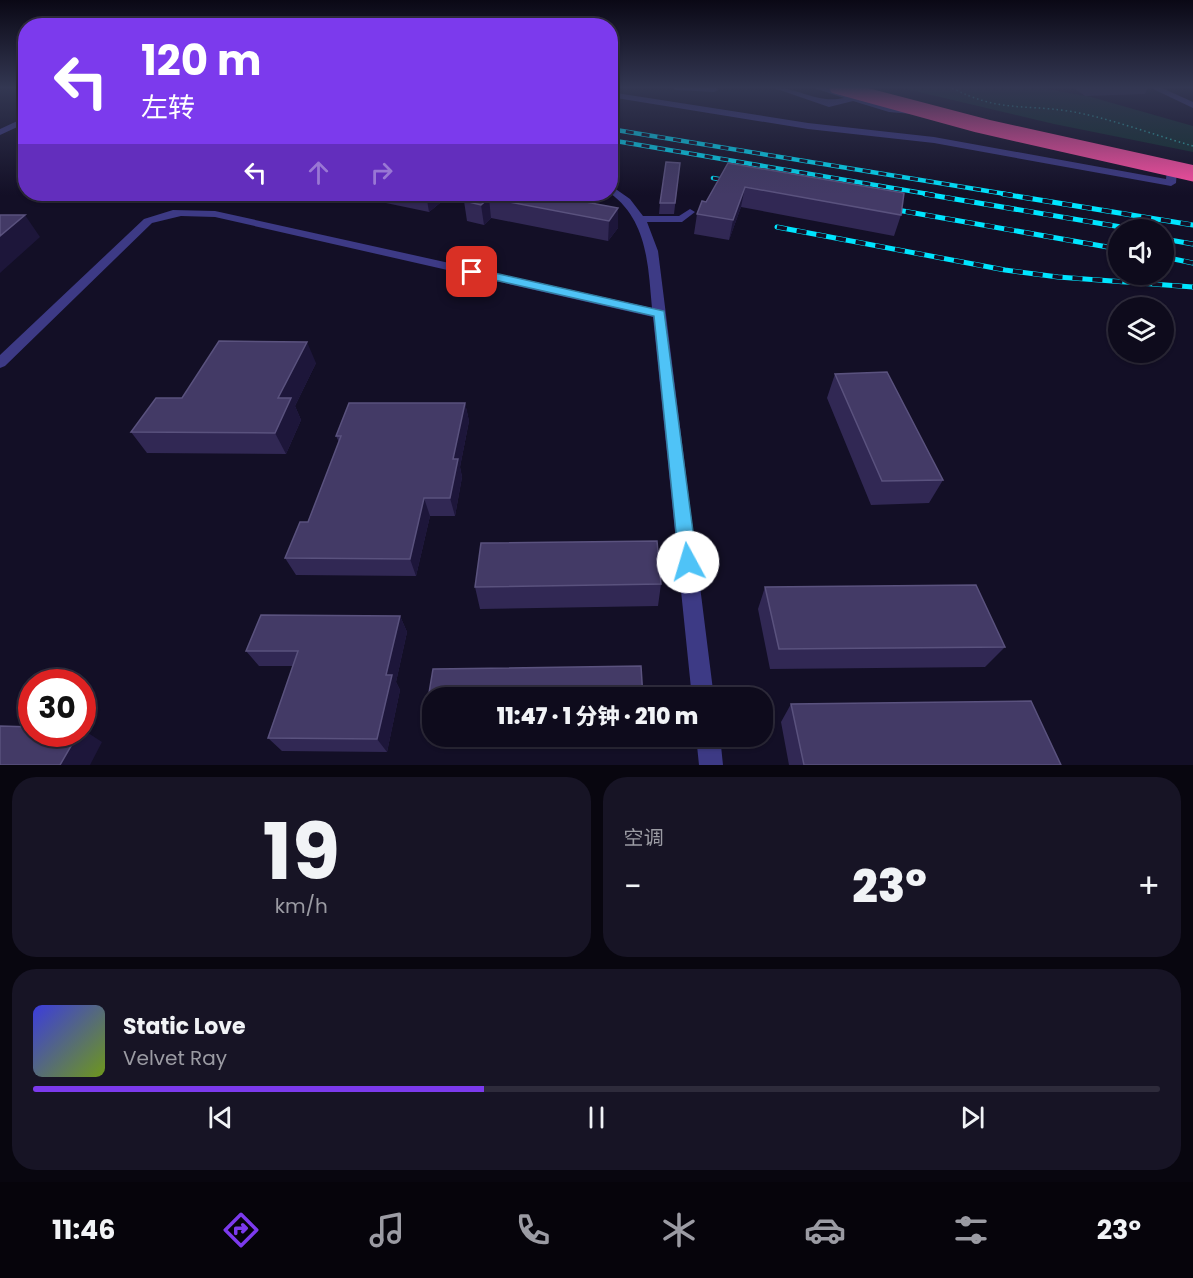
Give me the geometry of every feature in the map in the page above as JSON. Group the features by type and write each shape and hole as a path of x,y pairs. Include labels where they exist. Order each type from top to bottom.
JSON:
{"highway":[{"path":"965,124 1193,175"},
{"path":"992,124 1193,169"}],"street":[{"path":"0,132 17,124"},
{"path":"794,124 934,140 1171,183 1172,170"},
{"path":"974,124 1193,175"},
{"path":"618,193 641,219 652,251 702,687"},
{"path":"0,363 148,221 165,213 177,211 215,214 659,314"},
{"path":"641,219 682,219 690,212"},
{"path":"709,747 711,765"}],"path":[{"path":"1114,124 1193,146"}],"green space":[{"path":"1054,124 1185,124 1193,126 1193,152"}],"building":[{"path":"666,162 680,163 675,203 660,203"},
{"path":"728,163 904,193 901,215 745,187 733,220 697,214 702,201 706,202"},
{"path":"464,201 486,201 481,205"},
{"path":"505,201 580,201 618,208 609,221"},
{"path":"0,215 25,215 0,236"},
{"path":"219,341 307,342 278,398 291,398 275,433 131,432 156,398 182,398"},
{"path":"887,372 943,480 882,481 835,374"},
{"path":"349,403 465,403 453,459 458,459 450,498 424,498 410,559 285,558 300,522 308,522 341,436 336,436"},
{"path":"657,541 661,584 475,587 481,543"},
{"path":"976,585 1005,647 779,649 765,587"},
{"path":"261,615 400,616 386,675 392,675 377,739 268,738 298,651 246,651"},
{"path":"641,666 642,687 430,687 433,669"},
{"path":"1031,701 1061,765 804,765 791,704"},
{"path":"0,726 18,727 18,747 70,747 60,765 0,765"}],"railway":[{"path":"618,130 1012,195"},
{"path":"618,141 934,195"},
{"path":"713,178 735,182"},
{"path":"925,194 1108,225"},
{"path":"1003,194 1193,225"},
{"path":"886,208 1108,247"},
{"path":"777,227 1005,270 1058,277 1193,287"},
{"path":"1174,241 1193,244"},
{"path":"1174,259 1193,263"}],"route":[{"path":"472,272 659,314 688,562"}]}
